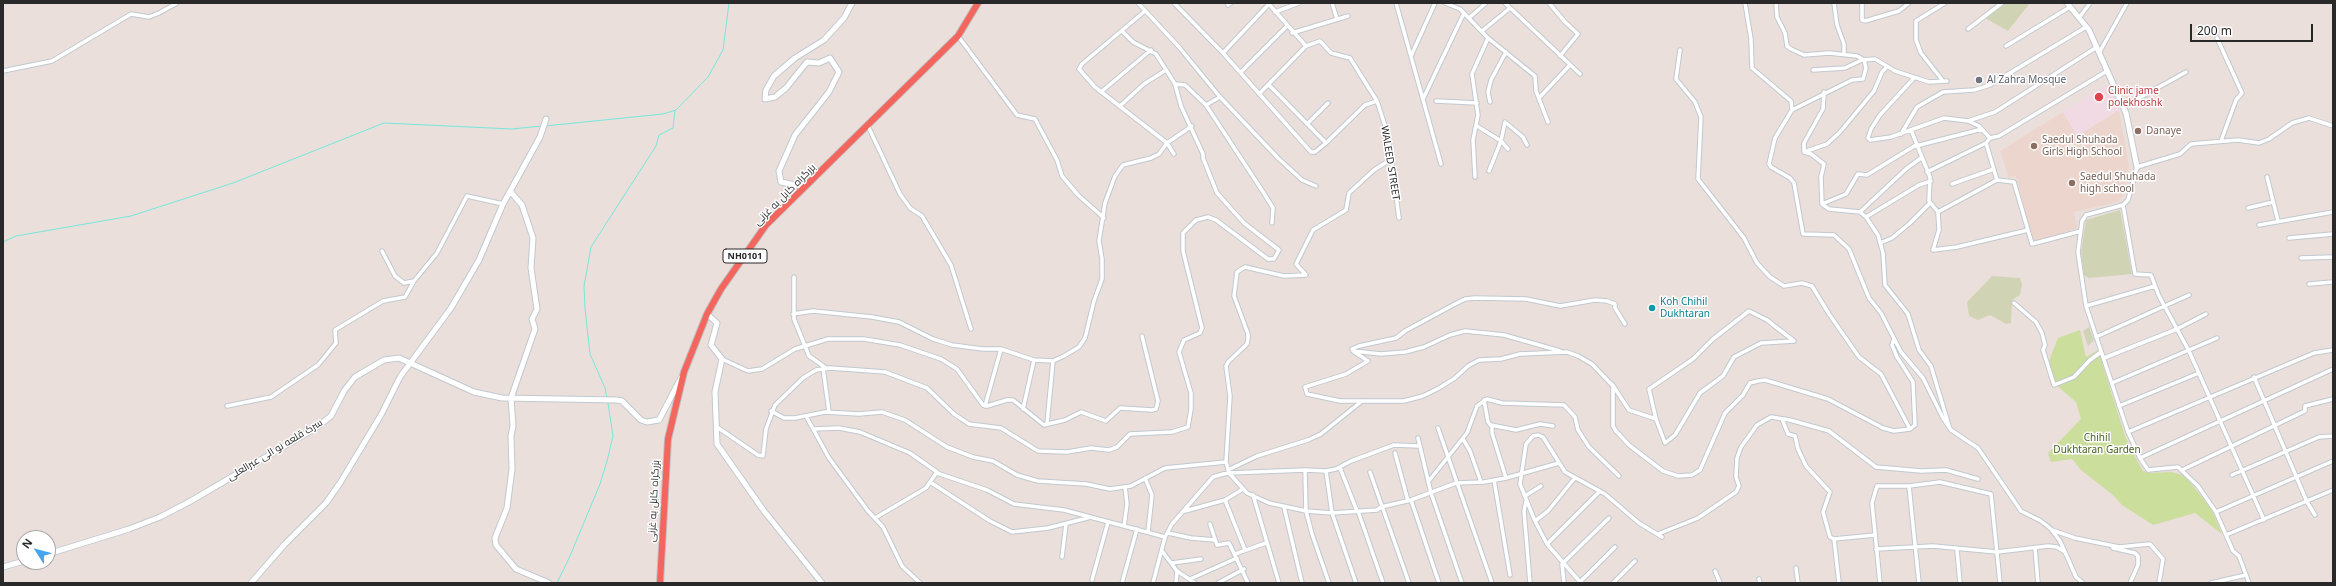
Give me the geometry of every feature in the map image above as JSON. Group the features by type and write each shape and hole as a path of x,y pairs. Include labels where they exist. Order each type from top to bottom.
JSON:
{"highway":[{"name":"بزرگراه کابل به غزنی","path":"660,583 668,439 684,372 707,314 721,288 766,225 958,36 978,3"}],"street":[{"path":"3,71 52,61 130,14 149,17 177,3"},
{"path":"805,187 781,182 778,171 795,135 829,92 839,72 830,58 819,63 807,62 786,88 775,97 765,99 766,90 774,76 795,58 824,40 844,18 852,3"},
{"path":"1138,3 1179,47 1220,96 1278,158 1302,180 1316,186"},
{"path":"1174,3 1224,53 1258,94 1311,152 1314,152 1326,143 1365,106 1377,101"},
{"path":"1224,53 1268,3 1292,33 1306,46 1269,85 1258,94"},
{"path":"1275,12 1298,3"},
{"path":"1332,3 1337,19"},
{"path":"1396,3 1441,164"},
{"path":"1411,56 1434,3"},
{"path":"1445,3 1464,13 1488,38 1535,76 1539,98 1548,122"},
{"path":"1469,18 1486,3"},
{"path":"1505,3 1580,74"},
{"path":"1549,3 1565,22 1578,34 1560,56"},
{"path":"1745,3 1751,39 1752,68 1791,100 1792,110"},
{"path":"1776,3 1776,17 1785,33 1787,46 1791,49 1804,56 1829,53 1857,56 1864,60 1866,68 1863,78 1852,80 1824,92 1792,110 1775,138 1770,164 1771,167 1794,183 1803,234 1834,235 1848,248 1869,298 1882,313 1901,352 1923,378 1948,426 1978,448 2021,511 2041,521 2051,529 2060,541 2076,577 2083,583"},
{"path":"1834,3 1838,25 1844,44 1844,54"},
{"path":"1862,3 1862,20 1865,21 1899,11 1909,3"},
{"path":"1813,70 1845,68 1864,60 1878,60 1887,67 1914,78 1929,82 1945,81 1921,53 1916,40 1916,21 1945,3"},
{"path":"1968,29 2002,3"},
{"path":"2079,18 2090,3"},
{"path":"1968,121 1995,112 2098,50 2127,3"},
{"path":"2006,46 2069,5 2086,27 2098,50 2123,107 2137,167 2128,200 2123,205 2086,215 2082,221 2078,252 2086,306 2128,432 2140,458 2148,470 2173,466 2182,470 2198,486 2216,512 2233,551 2239,556 2249,583"},
{"path":"1482,32 1510,8"},
{"path":"1145,11 1080,66 1080,69 1101,92 1167,143 1174,154"},
{"path":"1423,99 1464,13"},
{"path":"1292,33 1348,16"},
{"path":"1241,72 1287,26"},
{"path":"1901,134 1917,106 1944,92 1974,90 1990,85 2086,27"},
{"path":"794,277 793,314 804,346 810,358 824,368 885,372 927,388 954,414 969,424 1001,428 1038,451 1067,452 1091,448 1106,451 1117,446 1130,434 1172,432 1187,428 1190,422 1191,393 1179,352 1184,340 1200,333 1202,328 1183,251 1183,233 1196,220 1208,217 1216,220 1268,259 1274,259 1279,252 1274,244 1244,223 1217,194 1192,126 1181,106 1175,84 1151,50 1133,42 1122,31"},
{"path":"958,36 1017,115 1035,119 1056,160 1062,176 1078,195 1104,218"},
{"path":"1475,177 1473,140 1477,126 1477,103 1472,74 1488,38"},
{"path":"2217,38 2242,93 2236,100 2221,141"},
{"name":"WALEED STREET","path":"1306,46 1320,41 1331,53 1350,58 1377,101 1388,135 1398,218"},
{"path":"1101,92 1151,50"},
{"path":"1680,50 1676,79 1695,102 1701,117 1698,179 1744,238 1757,263 1770,277 1784,286 1802,283 1812,286 1829,314 1859,357 1881,374 1910,429"},
{"path":"1490,102 1488,92 1491,80 1506,52"},
{"path":"1539,98 1570,65"},
{"path":"1804,152 1827,144 1840,132 1874,91 1882,72 1887,67"},
{"path":"1120,106 1144,84 1166,70"},
{"path":"1927,172 1986,143 1990,138 1999,136 2107,71"},
{"path":"2123,107 2186,72"},
{"path":"1914,78 1888,104 1871,129 1868,138 1870,140 1901,134 1944,118 1968,121 1982,129 1990,138"},
{"path":"1175,84 1185,85 1206,105 1265,195 1272,208 1272,223"},
{"path":"1269,85 1326,143"},
{"path":"1804,152 1804,143 1823,109 1824,92"},
{"path":"1206,105 1220,96"},
{"path":"1436,101 1477,103"},
{"path":"1307,124 1328,103"},
{"path":"2137,167 2180,154 2191,144 2238,140 2259,142 2269,139 2292,123 2308,118 2333,126"},
{"path":"251,583 284,544 326,503 381,416 400,377 451,308 479,260 502,204 540,137 546,119"},
{"path":"1489,171 1501,141 1505,122 1523,137 1527,145"},
{"path":"868,126 900,194 910,208 922,216 951,265 971,329"},
{"path":"793,314 813,311 872,317 899,322 932,339 952,344 983,349 1001,349 1034,360 1053,361 1079,347 1085,338 1094,301 1102,279 1102,259 1099,241 1104,218 1105,203 1115,176 1123,166 1151,158 1159,154 1167,143 1192,126"},
{"path":"1477,126 1501,141 1508,150"},
{"path":"1822,204 1846,194 1858,174 1867,175 1916,146 1982,129"},
{"path":"1880,243 1892,238 1909,224 1930,202 1931,181 1911,130"},
{"path":"1986,143 1997,180"},
{"path":"1804,152 1811,154 1824,164 1822,177 1822,204"},
{"path":"1860,212 1906,169 1921,158"},
{"path":"1390,160 1374,170 1349,193 1346,210 1313,230 1296,264 1306,276 1284,276 1245,267 1236,272 1234,296 1248,334 1248,339 1247,344 1228,362 1226,366 1230,396 1226,462 1229,472 1242,489 1269,503 1306,511 1332,513 1377,510 1381,506 1409,500 1456,483 1481,482 1506,478 1559,463"},
{"path":"1952,184 1994,169"},
{"path":"2267,177 2278,221"},
{"path":"1938,212 1997,180 2014,182 2032,244 2081,231"},
{"path":"1866,217 1919,185 1931,181"},
{"path":"510,191 522,205 533,238 531,268 537,309 532,319 535,329 511,398 513,426 511,436 512,469 507,508 495,538 496,545 516,569 549,583"},
{"path":"227,406 271,397 318,365 336,343 335,330 383,302 403,299 414,281 437,253 464,198 471,196 502,204"},
{"path":"1930,202 1938,212 1939,230 1933,250 1957,247 2028,230"},
{"path":"2248,208 2273,202"},
{"path":"1822,204 1829,209 1860,212 1866,217 1880,243 1885,285 1908,314 1919,350 1931,366 1948,426"},
{"path":"2123,205 2135,274 2151,275 2164,306 2189,351 2264,520"},
{"path":"2259,225 2333,212"},
{"path":"2289,238 2333,234"},
{"path":"382,251 395,276 404,283 414,281"},
{"path":"2301,258 2333,257"},
{"path":"2309,284 2333,282"},
{"path":"2086,306 2155,286"},
{"path":"2096,337 2189,295"},
{"path":"1353,351 1352,349 1359,346 1396,338 1405,331 1455,304 1465,299 1475,298 1526,299 1560,306 1595,300 1607,301 1616,304 1615,308 1625,324"},
{"path":"2014,303 2036,322 2042,333 2045,345 2043,350 2054,385 2074,377 2090,360 2101,352"},
{"path":"1749,310 1767,320 1794,341 1761,343 1734,358 1723,376 1700,393 1675,435 1665,444 1656,419 1649,389 1693,359 1713,339 1749,310"},
{"path":"707,314 717,323 711,345 722,359 748,372 762,369 795,349 804,346 835,339 864,339 900,345 941,359 957,369 985,406"},
{"path":"2104,358 2177,329 2206,314"},
{"path":"1353,351 1381,354 1405,352 1424,347 1450,334 1465,331 1504,335 1567,352 1586,360 1619,391 1629,410 1656,419"},
{"path":"985,406 1007,400 1013,400 1044,425 1065,420 1081,412 1106,421 1120,408 1156,409 1158,402 1142,336"},
{"path":"2112,383 2217,338"},
{"path":"1610,382 1614,393 1613,426 1616,431 1638,452 1671,475 1692,475 1700,470 1725,413 1743,395 1750,383 1758,381 1765,380 1828,399 1883,428 1894,432 1910,429 1915,425 1913,382 1897,358 1892,345 1894,339"},
{"path":"985,406 1001,349"},
{"path":"2128,432 2254,377 2314,353 2333,350"},
{"path":"1353,351 1368,361 1346,374 1305,386 1304,390 1307,394 1333,400 1395,402 1423,396 1450,381 1468,366 1479,360 1501,359 1520,354 1567,352"},
{"name":"سرک قلعه نو الی عبرالعلی","path":"56,552 129,529 160,517 189,502 317,427 330,416 344,391 355,377 384,360 399,358 474,392 511,398 599,399 622,401 642,420 647,422 659,420 684,372"},
{"path":"722,359 715,392 717,444 764,511 822,583"},
{"path":"1023,409 1034,360"},
{"path":"1048,424 1053,361"},
{"path":"717,427 762,457 765,454 764,438 771,412 798,382 824,368"},
{"path":"824,368 829,412"},
{"path":"2140,458 2333,369"},
{"path":"2119,406 2199,373"},
{"path":"2254,377 2307,502 2315,515"},
{"path":"2182,470 2305,410 2305,406 2333,399"},
{"path":"1484,400 1488,422 1506,478"},
{"path":"1428,482 1463,439 1477,406 1484,400 1564,405 1575,417 1578,430 1589,447 1619,476"},
{"path":"1153,583 1166,535 1176,518 1184,511 1213,477 1229,472 1257,456 1308,440 1321,434 1362,401"},
{"path":"771,412 784,418 829,412 859,414 882,412 905,420 947,447 973,457 993,461 1021,476 1110,489 1125,487 1165,468 1226,462"},
{"path":"806,416 829,458 890,539 902,566 920,583"},
{"path":"1658,534 1698,518 1736,492 1738,486 1736,478 1737,458 1744,441 1756,425 1767,418 1782,419 1829,431 1876,467 1921,471 1946,470 1978,479"},
{"path":"1782,419 1788,434 1795,436 1798,449 1806,466 1830,492 1823,512 1830,537 1834,539 1875,535"},
{"path":"1490,425 1516,430 1540,424 1553,426"},
{"path":"813,429 839,428 860,432 910,453 924,461 937,473 987,490 1014,504 1064,510 1148,532 1215,540"},
{"path":"1438,428 1492,583"},
{"path":"1614,547 1580,583 1562,564 1547,544 1535,522 1520,484 1520,475 1526,444 1529,439 1538,435 1547,443 1559,463 1574,479 1600,491 1639,523 1662,537"},
{"path":"2232,475 2319,437 2333,436"},
{"path":"1418,438 1431,493 1462,583"},
{"path":"1463,439 1470,451 1481,482"},
{"path":"1229,472 1305,470 1326,471 1340,468 1352,461 1394,445 1419,446"},
{"path":"1395,453 1409,500 1440,583"},
{"path":"2216,512 2333,462"},
{"path":"1340,468 1384,583"},
{"path":"1305,470 1306,511 1312,534 1329,583"},
{"path":"1326,471 1332,513 1356,583"},
{"path":"1370,472 1409,583"},
{"path":"875,518 918,493 937,473"},
{"path":"1145,478 1152,495 1148,532"},
{"path":"1535,522 1548,511 1574,479"},
{"path":"1494,480 1510,574"},
{"path":"930,482 990,521 1012,532 1021,533 1092,517"},
{"path":"1880,583 1872,503 1877,486 1908,486 1940,482 1991,494 2000,583"},
{"path":"1530,583 1524,511 1526,498 1541,486"},
{"path":"1908,486 1919,583"},
{"path":"1124,526 1127,504 1125,487"},
{"path":"1184,511 1225,500 1242,489"},
{"path":"2226,535 2333,490"},
{"path":"1547,544 1600,491"},
{"path":"1253,495 1279,583"},
{"path":"1225,500 1245,550"},
{"path":"1284,507 1301,582 1296,583"},
{"path":"1562,564 1608,518"},
{"path":"1092,580 1108,522"},
{"path":"1062,557 1066,524"},
{"path":"1210,524 1218,545 1229,543 1244,569 1248,583"},
{"path":"1122,583 1137,529"},
{"path":"2051,529 2134,553 2138,556 2138,565 2130,583"},
{"path":"1834,539 1839,583"},
{"path":"1190,579 1245,550 1266,543"},
{"path":"2102,544 2119,547 2150,544 2163,559 2159,583"},
{"path":"1876,548 1915,545 1957,550 1997,552 2057,547 2065,552"},
{"path":"2036,548 2038,583"},
{"path":"1957,550 1960,583"},
{"path":"1162,551 1177,571 1195,583"},
{"path":"1172,563 1201,559"},
{"path":"1613,583 1634,561"},
{"path":"3,567 16,563"},
{"path":"1562,564 1564,583"},
{"path":"1796,568 1798,583"},
{"path":"1218,583 1244,569"},
{"path":"1176,583 1177,571"},
{"path":"1715,571 1720,583"},
{"path":"2211,583 2246,575"}],"shaded area":[{"name":"Clinic jame polekhoshk","path":"2107,84 2119,110 2077,136 2063,112"},
{"name":"Saedul Shuhada high school","path":"2119,110 2129,166 2122,196 2118,202 2074,212 2077,228 2033,243 2016,176 2009,178 2000,151 2063,112 2077,135"}],"green space":[{"path":"2005,3 2030,3 2008,31 1985,18"},
{"path":"2120,210 2132,274 2089,278 2084,275 2081,253 2086,220"},
{"path":"1992,276 2020,278 2022,284 2020,295 2012,300 2011,323 2006,324 1990,315 1978,320 1969,316 1967,302"},
{"path":"2089,327 2094,340 2088,346 2083,331"},
{"name":"Chihil Dukhtaran Garden","path":"2080,330 2086,357 2098,350 2125,436 2142,470 2147,473 2171,472 2182,475 2188,480 2211,508 2222,534 2195,513 2153,525 2122,505 2113,495 2081,470 2072,459 2051,462 2048,453 2081,419 2076,402 2056,385 2049,365 2050,358 2058,338"}],"waterway":[{"path":"545,126 663,114 676,110 708,77 723,50 729,3"},
{"path":"607,398 605,388 590,354 585,309 584,286 591,247 656,146 659,135 673,128 675,111"},
{"path":"3,242 16,236 131,216 233,183 384,123 512,129 542,126"},
{"path":"557,583 600,484 607,461 613,436 608,403"}],"place":[{"name":"Al Zahra Mosque","path":"1979,80"},
{"name":"Clinic jame polekhoshk","path":"2099,97"},
{"name":"Danaye","path":"2138,131"},
{"name":"Saedul Shuhada Girls High School","path":"2034,146"},
{"name":"Saedul Shuhada high school","path":"2072,183"},
{"name":"Koh Chihil Dukhtaran","path":"1652,308"}]}
